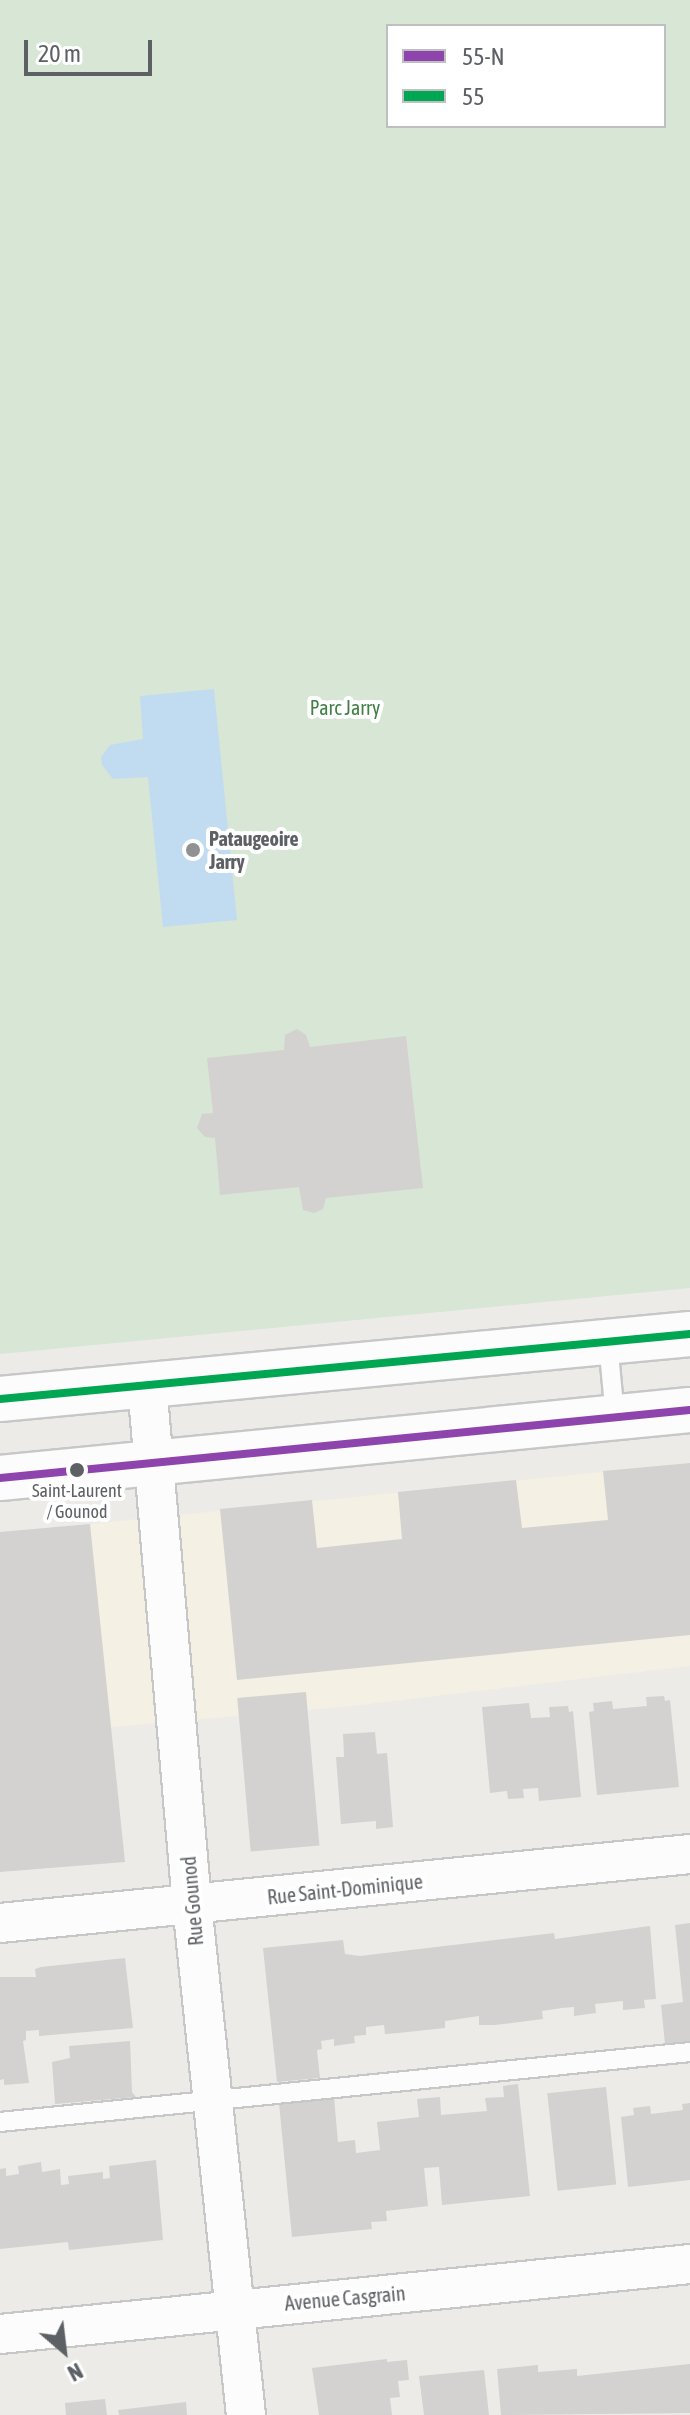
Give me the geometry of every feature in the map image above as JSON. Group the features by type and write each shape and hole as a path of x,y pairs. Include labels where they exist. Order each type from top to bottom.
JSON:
{"main road":[{"path":"0,1399 690,1334"},
{"path":"0,1478 690,1410"}],"street":[{"name":"Rue Gounod","path":"147,1385 192,1904 246,2415"},
{"name":"Rue Saint-Dominique","path":"0,1923 690,1854"},
{"name":"Avenue Casgrain","path":"0,2334 690,2264"}],"lane":[{"path":"608,1342 615,1417"},
{"path":"0,2122 690,2052"}],"shaded area":[{"path":"690,1463 690,1666 352,1706 0,1737 90,1524"}],"green space":[{"name":"Parc Jarry","path":"0,0 690,0 690,1288 0,1354"}],"water":[{"name":"Pataugeoire Jarry","path":"214,689 237,920 163,927 148,777 113,779 102,765 101,757 110,745 143,739 140,696"}],"building":[{"path":"297,1029 306,1035 310,1047 406,1036 423,1188 326,1198 323,1209 314,1213 303,1210 299,1187 220,1195 215,1138 205,1137 197,1128 202,1114 213,1113 207,1058 284,1050 285,1035"},
{"path":"690,1463 690,1635 237,1680 220,1509 312,1500 317,1548 402,1539 398,1492 516,1480 522,1528 608,1520 603,1471"},
{"path":"90,1524 125,1862 0,1872 0,1532"},
{"path":"306,1692 319,1845 251,1851 237,1698"},
{"path":"664,1696 665,1701 670,1700 679,1787 597,1795 589,1712 594,1711 593,1703 612,1701 613,1709 647,1706 646,1697"},
{"path":"529,1703 531,1718 550,1717 549,1707 568,1706 569,1712 573,1711 581,1797 539,1801 538,1788 523,1789 524,1798 508,1799 507,1791 490,1793 482,1707"},
{"path":"375,1732 377,1754 387,1753 393,1827 376,1829 376,1821 341,1824 336,1757 344,1757 343,1734"},
{"path":"690,1923 690,2041 665,2044 661,2005 683,2002 675,1925"},
{"path":"650,1926 656,1999 644,2000 645,2008 623,2010 623,2001 595,2004 596,2013 574,2016 574,2007 562,2008 542,2011 543,2019 495,2025 479,2025 479,2016 445,2021 445,2028 398,2033 385,2034 384,2025 366,2027 366,2035 354,2036 355,2043 334,2046 334,2039 321,2041 322,2049 317,2050 320,2078 277,2082 263,1948 343,1940 345,1954 360,1956 554,1933 555,1939"},
{"path":"125,1958 133,2028 39,2036 39,2030 26,2031 26,2040 23,2041 29,2083 4,2085 4,2079 0,2080 0,1977 36,1977 35,1969 41,1967"},
{"path":"130,2041 132,2092 136,2097 55,2104 52,2062 70,2058 69,2046"},
{"path":"518,2084 530,2196 442,2205 439,2167 424,2168 428,2206 386,2211 387,2221 371,2222 372,2229 292,2237 279,2103 334,2097 338,2142 355,2140 356,2153 380,2150 377,2122 419,2117 417,2099 440,2097 441,2115 487,2111 485,2098 504,2097 503,2086"},
{"path":"606,2087 616,2184 558,2191 547,2093"},
{"path":"690,2103 690,2180 628,2187 621,2117 634,2115 633,2108 650,2106 651,2114 683,2110 682,2104"},
{"path":"156,2160 163,2240 69,2250 68,2242 0,2249 0,2169 6,2168 6,2176 19,2174 18,2166 41,2162 42,2172 60,2169 61,2185 69,2184 68,2176 103,2172 103,2179 110,2178 109,2166"},
{"path":"387,2359 387,2362 407,2360 409,2380 398,2381 400,2397 390,2398 392,2415 319,2415 312,2368"},
{"path":"690,2364 690,2413 501,2415 497,2369 538,2365 538,2372 577,2369 577,2376"},
{"path":"484,2370 489,2415 424,2415 419,2376"},
{"path":"105,2399 107,2415 66,2415 65,2403"},
{"path":"186,2402 187,2415 119,2415 118,2410"}],"transit line":[{"name":"55","path":"0,1399 690,1334"},
{"name":"55-N","path":"0,1478 690,1410"}],"place":[{"name":"Pataugeoire Jarry","path":"193,850"},
{"name":"Saint-Laurent / Gounod","path":"77,1470"}]}
